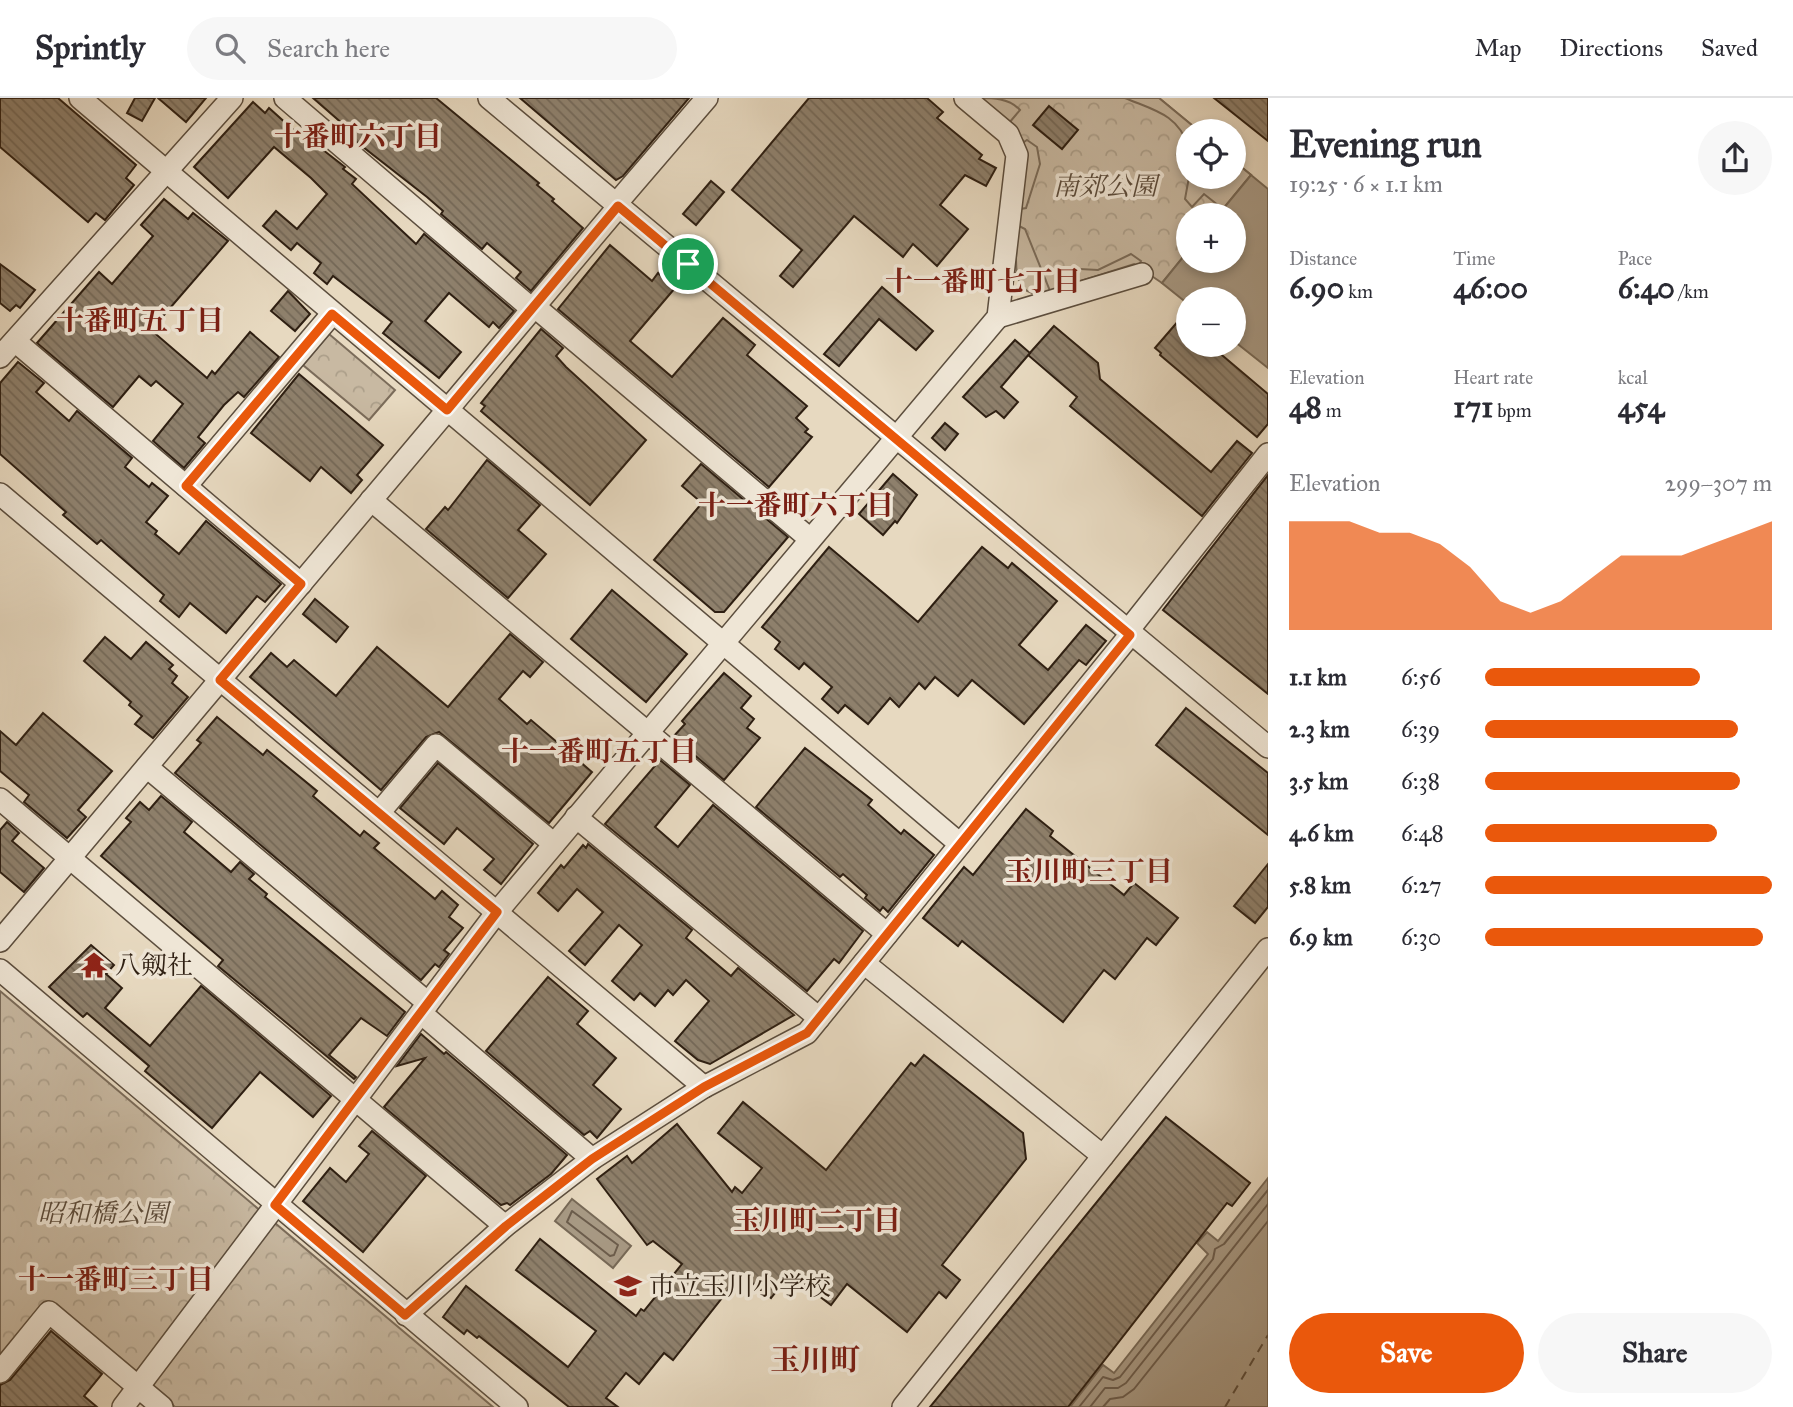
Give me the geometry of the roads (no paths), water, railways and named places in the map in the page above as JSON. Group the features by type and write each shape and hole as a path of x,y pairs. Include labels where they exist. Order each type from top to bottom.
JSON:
{"street":[{"path":"80,98 960,844"},
{"path":"0,357 232,98"},
{"path":"285,98 810,539"},
{"path":"489,98 1128,634 1268,747"},
{"path":"0,941 707,98"},
{"path":"965,98 1008,134 1017,155 998,317"},
{"path":"123,1407 497,912 998,317 1142,274"},
{"path":"186,486 332,314"},
{"path":"15,341 301,584"},
{"path":"405,1315 506,1226 592,1159 704,1087 807,1033 1128,634 1268,454"},
{"path":"0,494 704,1087"},
{"path":"371,500 887,934"},
{"path":"379,813 436,745 554,844"},
{"path":"147,767 424,1008 592,1159"},
{"path":"0,799 506,1226"},
{"path":"576,817 819,1018"},
{"path":"903,1407 1268,949"},
{"path":"864,963 1103,1156"},
{"path":"0,970 517,1407"},
{"path":"0,1372 49,1312 162,1407"}],"water":[{"path":"1251,175 1268,189 1268,368 1246,351 1246,287 1176,287 1176,294 1162,283 1176,266 1176,273 1246,273 1246,203 1228,203 1239,189 1246,189 1246,181"},
{"path":"1268,1178 1268,1407 1070,1407 1103,1365 1114,1373 1208,1254 1197,1243 1207,1232 1218,1241"},
{"path":"572,1199 631,1246 613,1268 555,1221"}],"place":[{"name":"八剱社","path":"94,965"},
{"name":"市立玉川小学校","path":"628,1286"}],"district":[{"name":"十番町六丁目","path":"358,136"},
{"name":"十一番町七丁目","path":"983,281"},
{"name":"十番町五丁目","path":"140,320"},
{"name":"十一番町六丁目","path":"796,505"},
{"name":"十一番町五丁目","path":"599,751"},
{"name":"玉川町三丁目","path":"1089,871"},
{"name":"玉川町二丁目","path":"817,1220"},
{"name":"十一番町三丁目","path":"116,1279"},
{"name":"玉川町","path":"815,1360"}],"park label":[{"name":"南郊公園","path":"1105,186"},
{"name":"昭和橋公園","path":"103,1213"}]}
